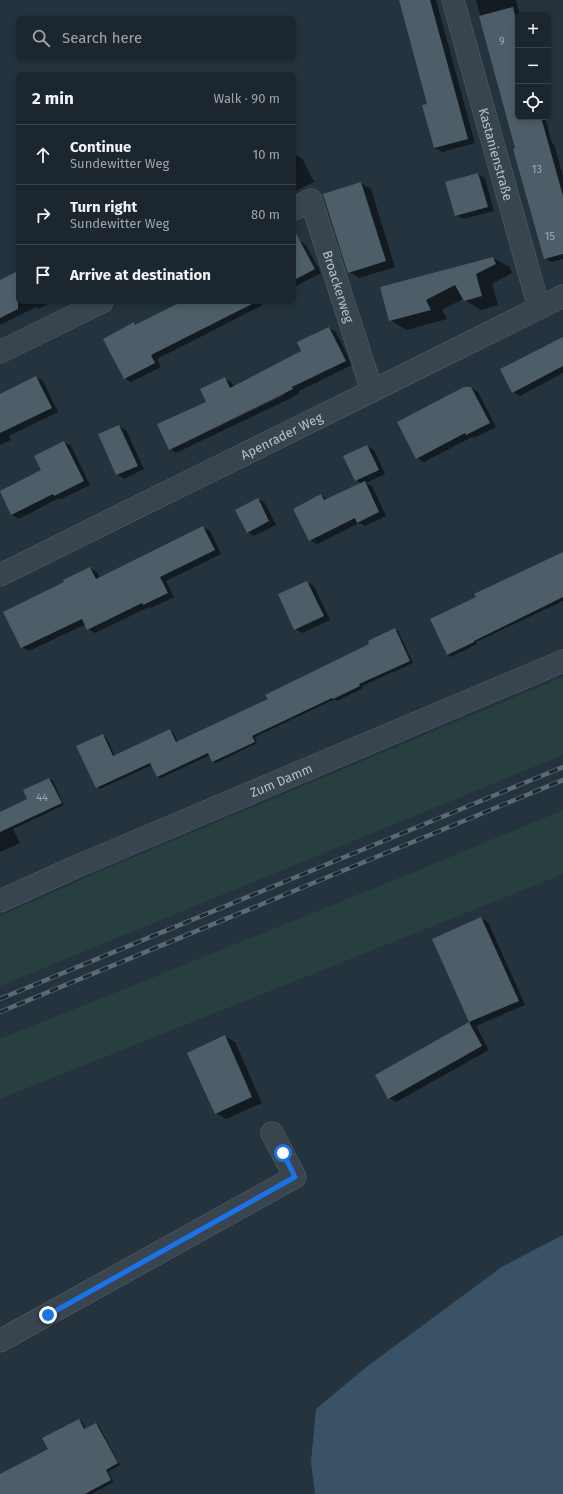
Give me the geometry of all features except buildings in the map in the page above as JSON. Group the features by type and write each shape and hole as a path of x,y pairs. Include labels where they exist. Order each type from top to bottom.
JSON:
{"street":[{"name":"Kastanienstraße","path":"453,0 539,308"},
{"name":"Broackerweg","path":"296,208 311,200 372,391"},
{"name":"Apenrader Weg","path":"0,575 563,296"},
{"path":"0,352 98,304"},
{"name":"Zum Damm","path":"0,901 73,868 563,661"},
{"path":"0,1341 295,1177 272,1133"}],"green space":[{"path":"563,677 563,755 0,986 0,916 103,870"},
{"path":"563,810 563,874 0,1099 0,1039 402,877"}],"water":[{"path":"563,1235 563,1494 315,1494 311,1462 316,1409 365,1368 503,1266"}],"railway":[{"path":"0,999 563,767"},
{"path":"0,1012 563,780"}],"route":[{"path":"48,1315 295,1177 283,1153"}]}
